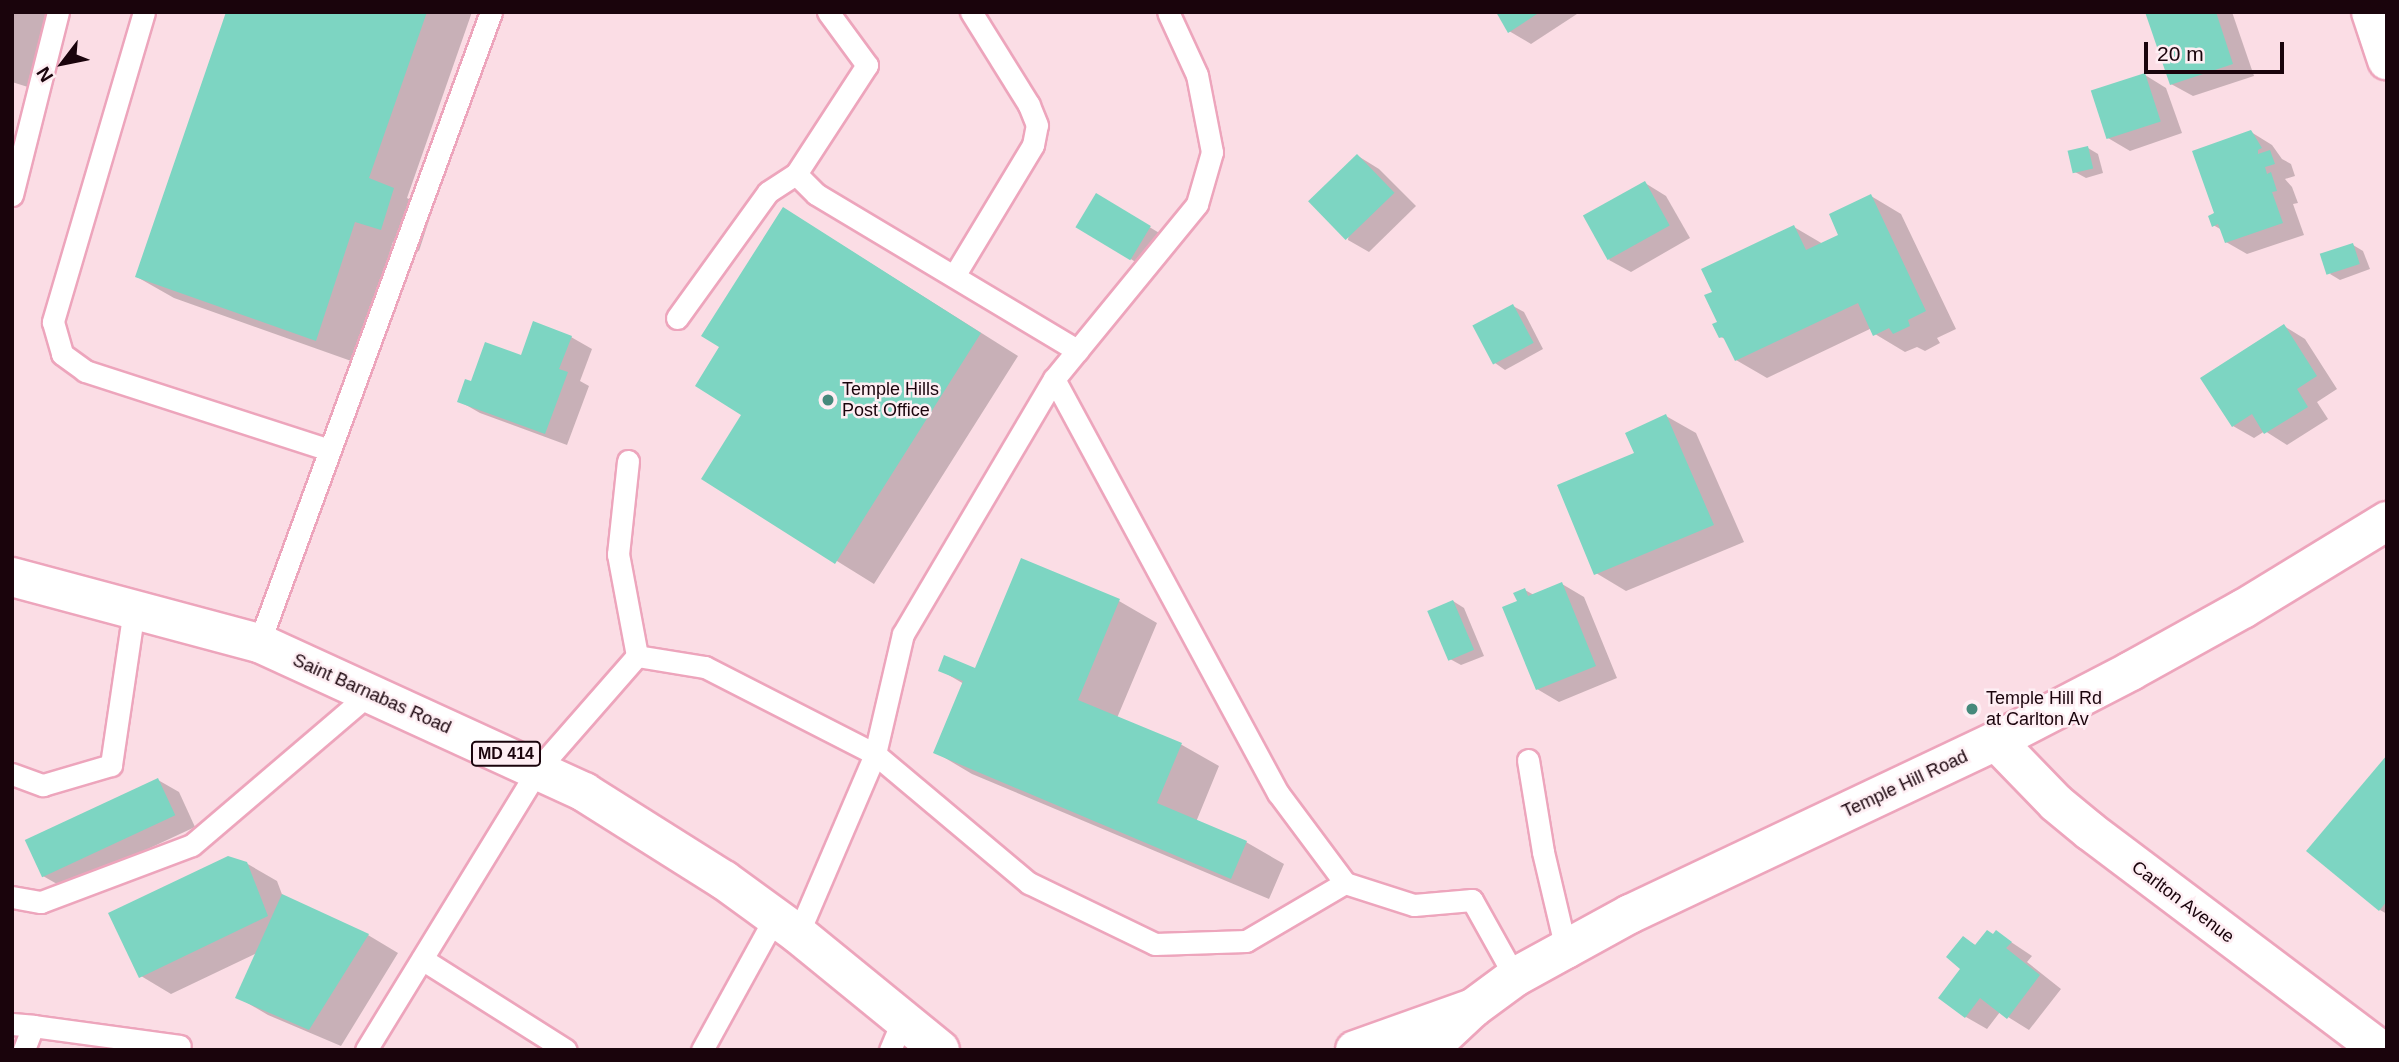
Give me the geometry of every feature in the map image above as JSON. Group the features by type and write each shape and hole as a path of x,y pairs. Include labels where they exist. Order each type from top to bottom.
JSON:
{"main road":[{"path":"2371,12 2387,60"},
{"name":"Temple Hill Road","path":"1428,1050 1474,1008 1515,977 1630,914 1996,741 2243,609 2387,522"},
{"name":"Saint Barnabas Road","path":"12,576 259,643 584,792 724,880 787,926 897,1035 940,1050"},
{"name":"Carlton Avenue","path":"1996,741 2056,803 2090,831 2381,1050"},
{"path":"1355,1050 1474,1008"}],"lane":[{"path":"12,195 58,12"},
{"path":"144,12 53,322 62,354 85,371 330,450"},
{"path":"259,643 491,12"},
{"path":"677,318 768,192 796,174 867,65 828,12"},
{"path":"954,276 1033,145 1037,125 1029,105 971,12"},
{"path":"702,1050 787,926 875,754 903,634 1054,379 1197,204 1212,152 1197,75 1168,12"},
{"path":"796,174 816,194 1078,351"},
{"path":"1054,379 1278,793 1345,883 1414,905 1472,900 1515,977"},
{"path":"628,461 618,554 637,656"},
{"path":"12,774 43,785 111,765 134,610"},
{"path":"637,656 705,667 875,754 1029,883 1155,944 1246,941 1345,883"},
{"path":"366,1050 538,769 637,656"},
{"path":"12,897 41,902 191,845 370,693"},
{"path":"1528,760 1543,852 1566,949"},
{"path":"422,959 566,1050"},
{"path":"24,1050 23,1025 180,1046"}],"building":[{"path":"226,12 427,12 369,178 394,188 381,230 355,222 316,341 135,277"},
{"path":"1496,12 1540,12 1508,33"},
{"path":"2145,12 2216,12 2233,64 2170,85"},
{"path":"2145,73 2161,122 2107,139 2091,91"},
{"path":"2251,130 2262,148 2258,150 2258,154 2270,150 2275,164 2265,167 2267,174 2271,172 2277,191 2272,192 2283,223 2225,243 2218,224 2212,227 2208,216 2214,213 2192,151"},
{"path":"2088,146 2093,168 2073,173 2068,151"},
{"path":"1357,154 1395,193 1346,240 1308,201"},
{"path":"1645,181 1670,226 1608,260 1583,215"},
{"path":"1096,193 1151,226 1130,260 1075,227"},
{"path":"1871,194 1926,311 1908,320 1910,326 1893,334 1889,328 1873,336 1858,303 1735,361 1723,337 1719,338 1712,324 1717,322 1704,295 1712,292 1701,269 1794,225 1806,250 1838,235 1829,214"},
{"name":"Temple Hills Post Office","path":"783,207 981,333 835,564 701,479 741,415 695,386 719,347 701,336"},
{"path":"2353,243 2360,264 2327,275 2320,254"},
{"path":"1513,304 1534,343 1493,364 1472,326"},
{"path":"533,321 572,336 559,369 568,372 545,434 457,402 465,379 471,381 485,342 521,355"},
{"path":"2284,324 2317,376 2297,389 2308,407 2264,434 2252,414 2232,427 2200,378"},
{"path":"1666,414 1714,525 1594,575 1557,485 1634,453 1625,433"},
{"path":"1021,558 1120,599 1078,700 1182,743 1157,803 1247,841 1231,879 933,753 963,681 938,671 944,655 975,668"},
{"path":"1562,582 1596,666 1536,690 1502,607 1517,601 1513,593 1525,588 1528,596"},
{"path":"1453,600 1474,650 1448,661 1427,611"},
{"path":"2387,755 2387,901 2379,911 2306,851"},
{"path":"158,778 175,815 42,877 25,840"},
{"path":"228,856 247,862 268,916 139,978 108,913"},
{"path":"282,894 369,934 309,1030 235,998"},
{"path":"1987,930 1993,934 1996,930 2012,942 2006,948 2040,975 2007,1019 1980,998 1965,1018 1938,998 1960,969 1946,957 1963,936 1975,945"}],"place":[{"name":"Temple Hills Post Office","path":"828,400"},
{"name":"Temple Hill Rd at Carlton Av","path":"1972,709"}]}
